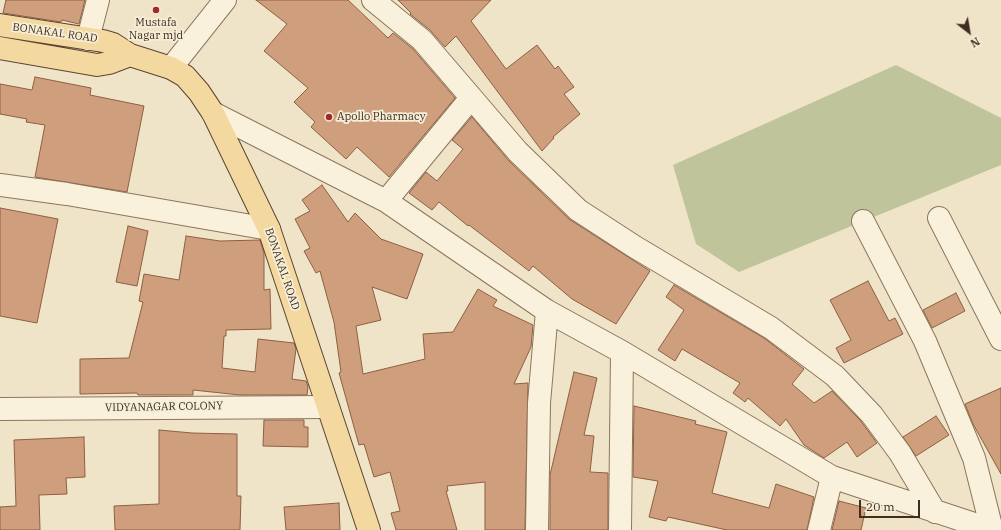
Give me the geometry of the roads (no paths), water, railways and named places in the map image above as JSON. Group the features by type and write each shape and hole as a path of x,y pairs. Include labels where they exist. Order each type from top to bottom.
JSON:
{"main road":[{"name":"BONAKAL ROAD","path":"0,25 113,44 130,55 171,68 184,76 199,92 213,113 269,229 369,530"},
{"name":"BONAKAL ROAD","path":"0,48 97,64 109,63 130,55"}],"street":[{"path":"88,39 98,0"},
{"path":"171,68 225,0"},
{"path":"373,0 422,40 518,152 578,210 771,328 835,376 872,415 900,453 935,512"},
{"path":"386,201 471,98"},
{"path":"213,113 386,201 547,311 622,352 832,477 992,530"},
{"path":"0,185 67,194 269,229"},
{"path":"939,218 1001,339"},
{"path":"863,221 926,341 974,458 992,530"},
{"path":"537,530 539,403 547,311"},
{"path":"620,530 622,352"},
{"name":"VIDYANAGAR COLONY","path":"0,409 327,406"},
{"path":"819,530 832,477"}],"place":[{"name":"Mustafa Nagar mjd","path":"156,10"},
{"name":"Apollo Pharmacy","path":"329,117"}]}
